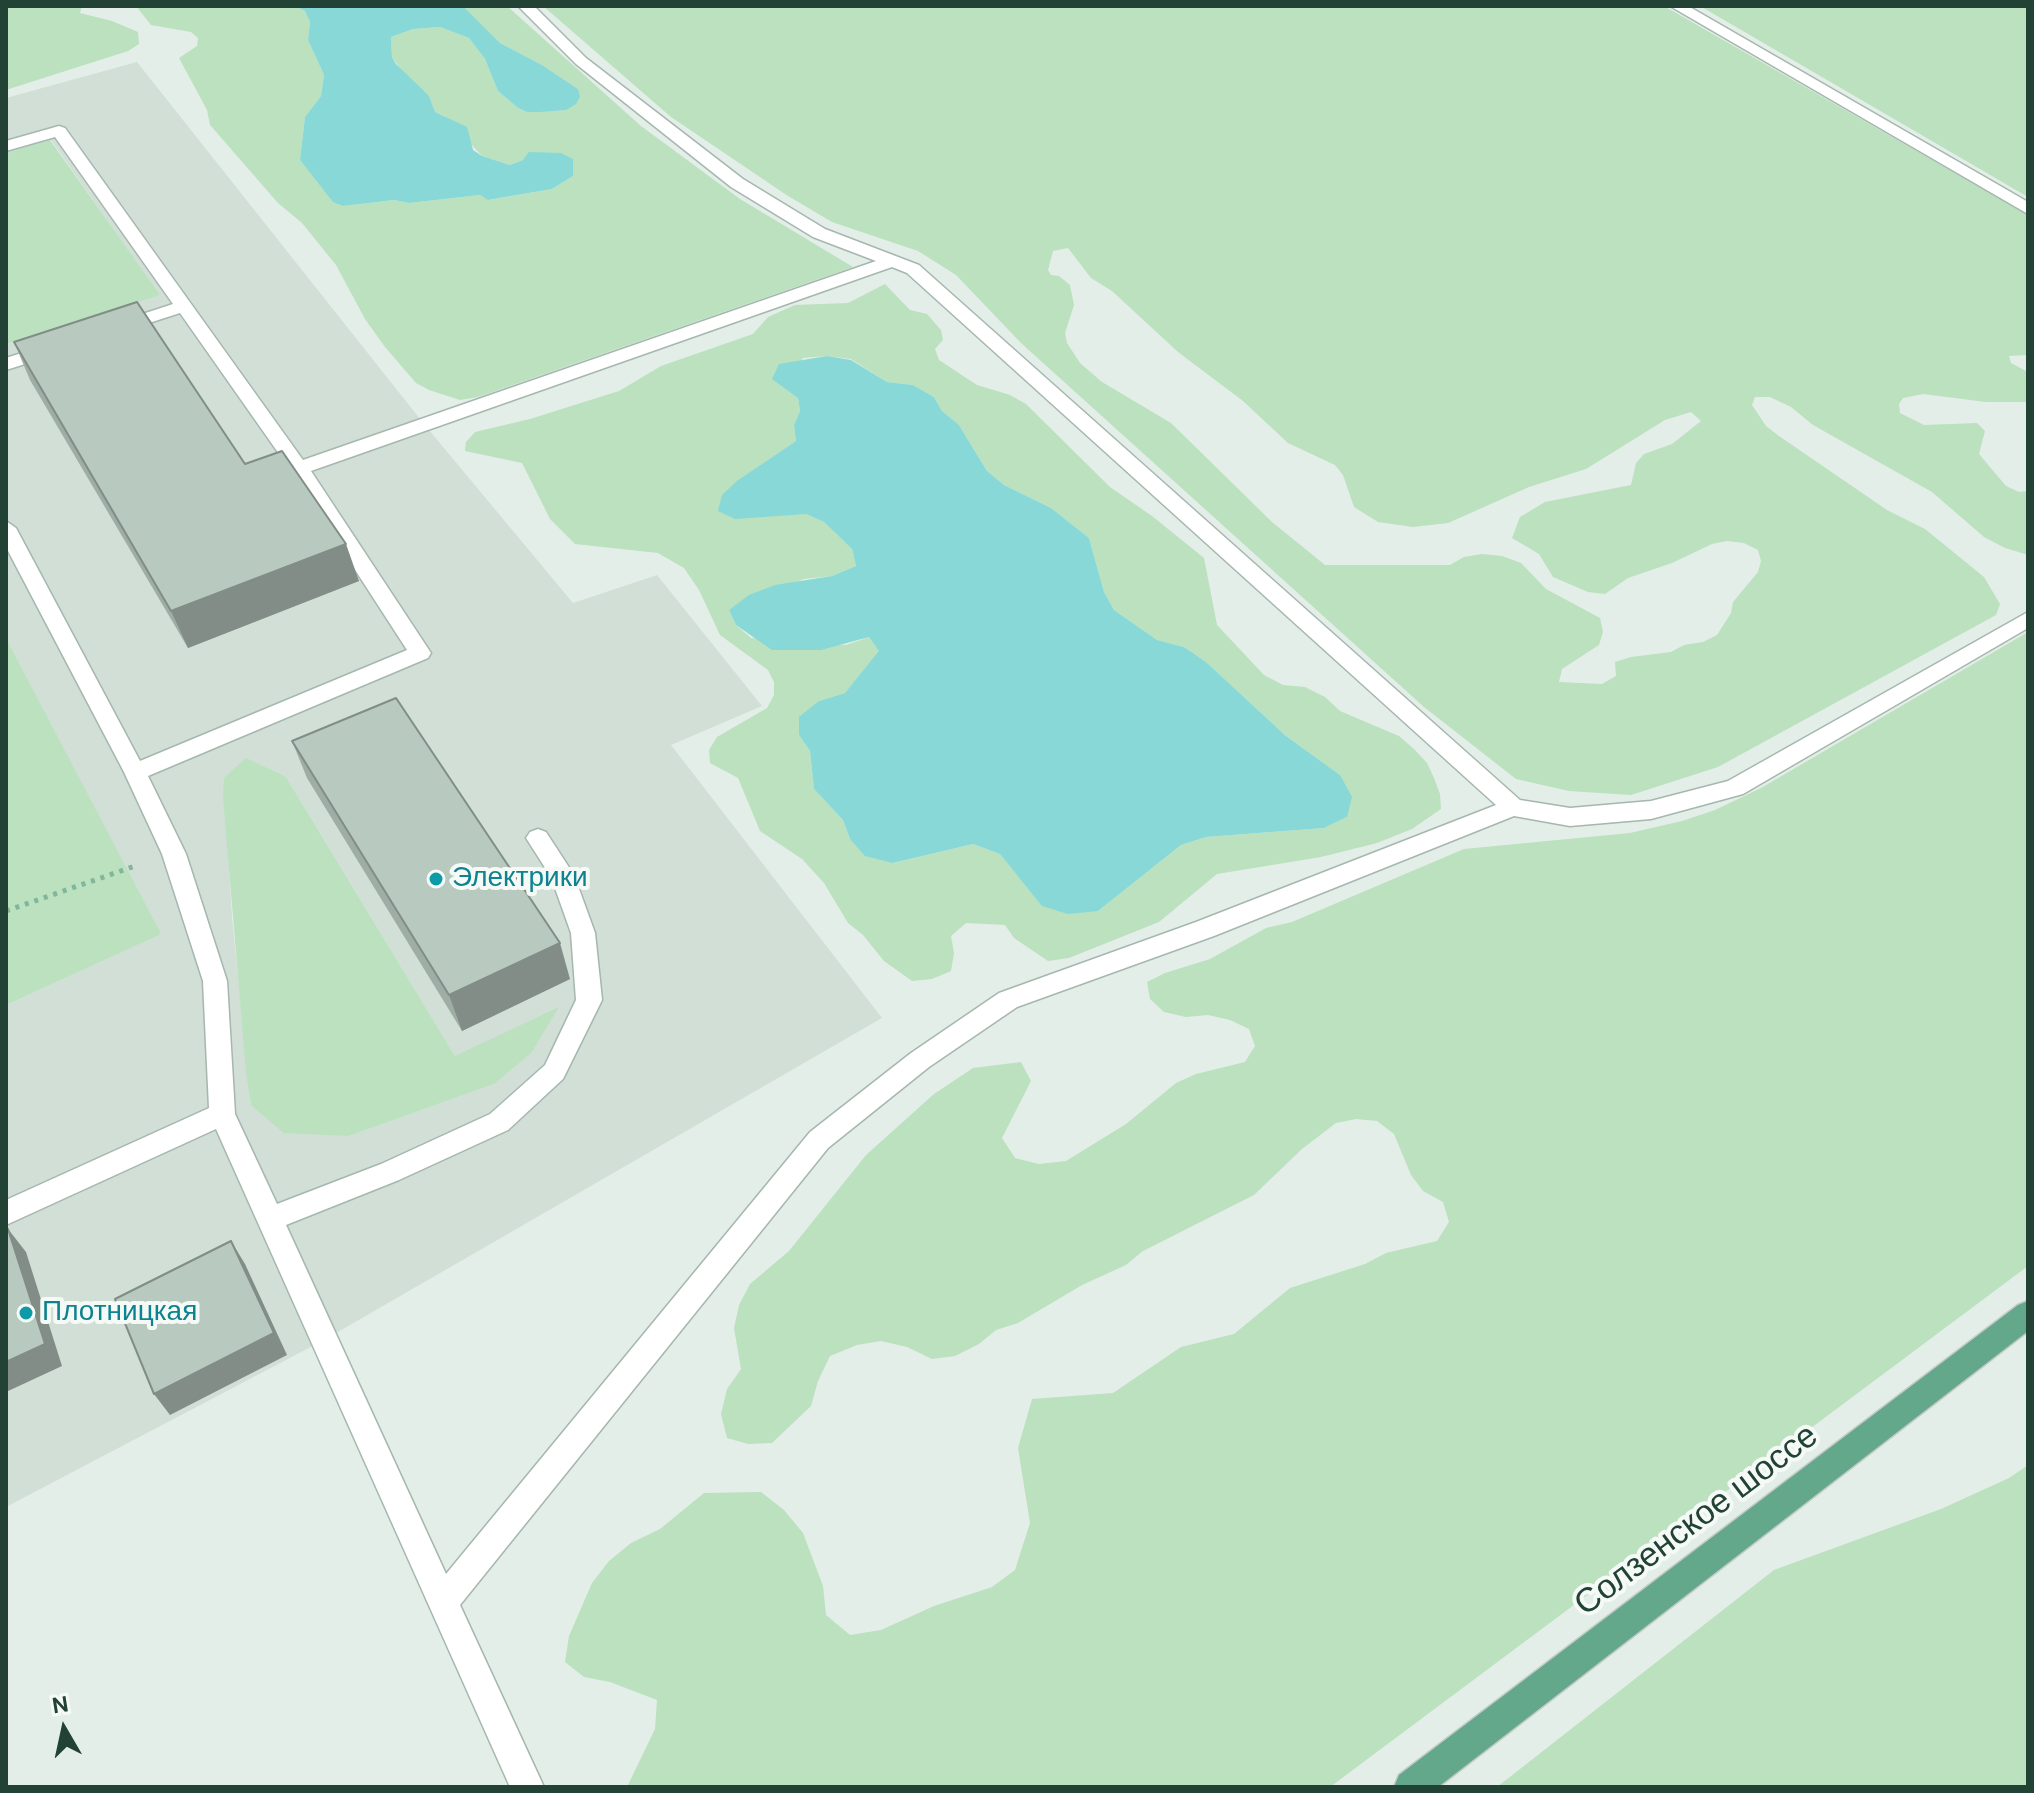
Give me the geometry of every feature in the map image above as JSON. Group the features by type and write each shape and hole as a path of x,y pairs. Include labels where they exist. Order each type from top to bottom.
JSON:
{"main road":[{"name":"Солзенское шоссе","path":"1411,1787 2028,1314"}],"lane":[{"path":"525,6 581,61 737,183 819,233 896,260 924,279 1513,807"},
{"path":"1677,6 2028,209"},
{"path":"6,146 59,131 299,468 420,653 135,772"},
{"path":"299,468 896,260"},
{"path":"95,335 184,306"},
{"path":"6,364 65,345"},
{"path":"6,528 135,772 174,854 215,981 222,1114 527,1787"},
{"path":"443,1602 819,1140 920,1060 1008,1000 1205,929 1513,807 1570,817 1651,810 1735,788 2028,619"},
{"path":"270,1219 390,1172 499,1122 554,1072 589,1000 583,933 562,875 538,838"},
{"path":"6,1213 222,1114"}],"path":[{"path":"6,911 174,854"}],"shaded area":[{"path":"137,62 424,424 573,603 657,575 762,706 671,745 882,1018 324,1340 6,1507 6,1005 160,934 6,638 6,344 159,295 51,140 6,153 6,98","holes":["286,777 455,1056 494,1084 349,1136 251,1105 232,917 224,778"]}],"green space":[{"path":"6,6 82,6 80,13 138,32 139,44 128,51 6,90"},
{"path":"136,6 295,6 305,11 310,22 308,40 324,75 321,96 305,117 300,160 333,201 343,206 480,195 489,200 552,189 573,176 523,160 510,165 482,156 446,117 435,112 429,96 407,78 392,57 391,37 413,29 440,27 469,38 485,59 498,91 518,108 527,112 566,110 578,89 500,43 463,6 507,6 641,126 740,199 853,267 478,397 460,400 429,390 416,383 385,347 365,319 336,265 302,223 278,203 210,125 207,110 179,58 197,46 198,38 191,32 151,25"},
{"path":"543,6 1664,6 2028,215 2028,355 2009,356 2011,363 2028,372 2028,402 1986,402 1923,394 1903,398 1899,404 1900,413 1924,425 1977,423 1985,431 1979,454 2006,486 2019,492 2028,491 2028,555 1984,537 1932,492 1813,425 1791,407 1770,397 1755,397 1752,405 1766,426 1887,510 1925,529 1984,577 2000,604 1996,615 1718,767 1631,795 1569,791 1516,779 1424,707 1021,343 956,275 918,251 832,222 671,117","holes":["1068,248 1091,278 1112,291 1178,352 1243,401 1288,443 1335,465 1343,475 1354,507 1378,522 1413,527 1448,523 1529,487 1586,469 1665,420 1691,412 1701,421 1672,444 1644,454 1636,463 1631,485 1545,502 1520,517 1512,538 1539,554 1553,577 1588,592 1605,594 1628,578 1672,563 1712,544 1727,541 1744,543 1758,550 1761,561 1758,572 1733,602 1731,613 1717,635 1671,652 1615,662 1616,676 1602,684 1559,682 1562,669 1599,645 1603,632 1600,618 1546,589 1521,563 1502,556 1482,554 1464,557 1450,565 1325,565 1272,522 1171,423 1102,382 1080,363 1067,343 1065,333 1074,305 1070,285 1059,276 1051,275 1048,270 1053,251"]},
{"path":"1700,6 2028,6 2028,197"},
{"path":"50,140 160,295 6,344 6,153"},
{"path":"885,284 910,310 927,314 941,330 943,340 935,349 939,360 977,385 1010,395 1026,404 1110,487 1204,558 1217,625 1264,675 1283,685 1305,687 1325,697 1340,711 1399,736 1427,763 1440,794 1441,809 1412,829 1377,843 1321,857 1217,874 1159,922 1069,958 1048,961 1014,938 1005,925 966,923 951,936 954,953 951,971 932,979 912,981 884,961 863,935 848,923 824,883 802,859 760,831 738,778 710,763 709,750 717,737 767,708 774,695 774,682 768,670 720,635 699,590 684,568 658,553 575,544 550,519 522,463 465,451 466,442 475,432 530,419 619,391 661,366 753,334 768,317 795,305 848,303","holes":["827,356 851,359 887,382 913,385 934,397 942,411 959,425 987,471 1004,485 1051,508 1089,538 1104,592 1114,610 1157,640 1184,647 1206,662 1286,736 1340,775 1347,817 1324,828 1206,837 1181,845 1098,911 1043,906 1000,854 973,844 894,863 850,839 843,820 814,789 810,751 799,735 819,701 845,693 880,652 869,637 846,645 751,638 736,625 729,610 804,579 832,576 856,566 852,549 824,522 806,514 781,514 738,480 796,441 794,425 800,411 798,398 787,388 803,358"]},
{"path":"2028,632 2028,1266 1330,1787 627,1787 655,1729 657,1700 610,1682 584,1677 565,1662 569,1636 592,1583 609,1561 631,1543 660,1529 704,1493 761,1492 784,1510 803,1533 823,1586 826,1615 850,1635 881,1630 934,1606 992,1587 1015,1570 1030,1523 1018,1448 1032,1399 1113,1393 1181,1347 1234,1334 1290,1288 1365,1264 1386,1253 1437,1241 1449,1222 1443,1202 1423,1191 1411,1175 1394,1134 1377,1121 1356,1119 1336,1123 1302,1149 1254,1195 1143,1251 1126,1265 1082,1285 1018,1323 996,1330 979,1344 955,1356 932,1359 907,1347 881,1341 857,1345 830,1356 811,1406 772,1443 748,1444 727,1438 721,1414 727,1389 741,1369 734,1328 739,1305 750,1284 789,1251 866,1155 934,1094 973,1068 1021,1062 1031,1081 1002,1138 1015,1158 1039,1164 1066,1161 1126,1124 1176,1083 1196,1074 1245,1062 1255,1046 1249,1029 1230,1020 1164,1012 1150,999 1147,982 1210,959 1266,928 1292,922 1464,849 1630,833 1715,810 1761,788"},
{"path":"6,638 161,934 6,1005"},
{"path":"246,758 286,777 455,1056 559,1007 531,1053 494,1084 349,1136 284,1133 251,1105 223,797 224,778"},
{"path":"2028,1465 2028,1787 1497,1787 1774,1570 1941,1509 2009,1478"}],"water":[{"path":"295,6 463,6 500,43 578,89 580,97 576,104 566,110 540,112 518,108 498,91 485,59 469,38 440,27 413,29 391,37 392,57 396,64 429,96 435,112 467,127 473,150 482,156 510,165 523,160 529,152 561,153 573,159 573,176 552,189 488,200 480,195 409,203 394,200 343,206 333,202 300,160 305,117 321,96 324,75 308,40 310,22 305,11"},
{"path":"827,356 851,360 887,382 913,385 934,397 942,411 959,425 987,471 1004,485 1051,508 1089,538 1104,592 1114,610 1157,640 1184,647 1206,662 1286,736 1340,775 1352,797 1347,817 1324,828 1206,837 1181,845 1098,911 1068,914 1042,906 1000,854 973,844 893,863 865,856 850,839 843,820 814,789 810,751 799,735 799,717 819,701 845,693 879,651 869,637 821,650 772,650 736,625 729,610 749,595 775,585 832,576 856,566 852,549 824,522 806,514 735,519 718,511 722,495 738,480 796,441 794,425 800,411 798,398 772,379 779,364"}],"building":[{"path":"137,302 245,464 282,451 346,544 171,611 14,342"},
{"name":"Электрики","path":"396,698 560,943 449,995 292,741"},
{"path":"8,1229 45,1344 6,1362 6,1231"},
{"path":"231,1241 274,1333 154,1394 115,1299"}],"place":[{"name":"Электрики","path":"436,879"},
{"name":"Плотницкая","path":"26,1313"}]}
